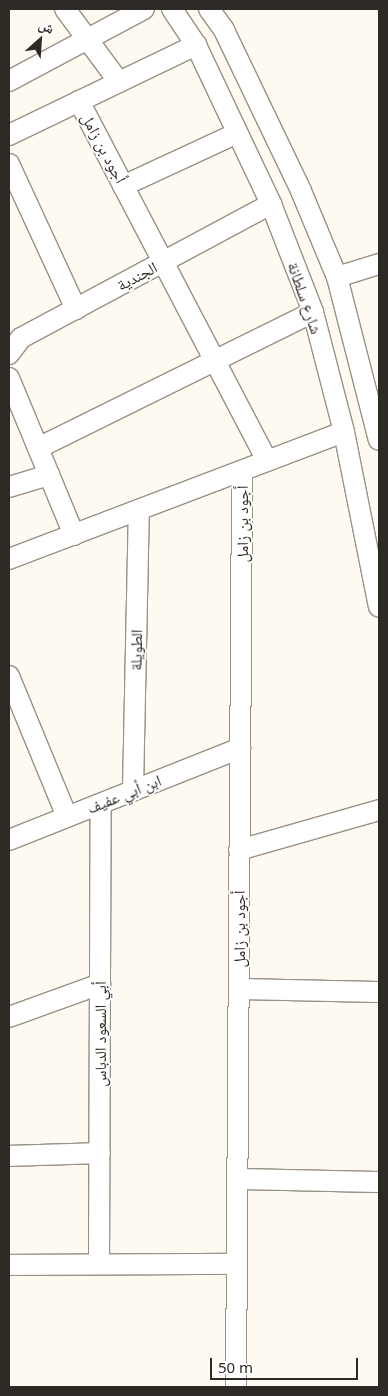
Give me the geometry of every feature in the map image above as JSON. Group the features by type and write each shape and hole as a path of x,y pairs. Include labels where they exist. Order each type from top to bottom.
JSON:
{"street":[{"path":"66,9 118,82"},
{"path":"9,81 144,9"},
{"name":"شارع سلطانة","path":"172,9 196,45 271,204 313,312 344,432 379,607"},
{"name":"شارع سلطانة","path":"210,9 224,30 301,191 337,277 376,414 379,440"},
{"path":"9,135 196,45"},
{"name":"أجود بن زامل","path":"79,101 267,461"},
{"path":"123,186 237,133"},
{"path":"9,164 76,308"},
{"name":"الجندية","path":"9,354 21,338 271,204"},
{"path":"337,277 379,264"},
{"path":"38,448 313,312"},
{"path":"9,378 74,535"},
{"path":"9,560 344,432"},
{"name":"أجود بن زامل","path":"236,1387 242,471"},
{"path":"9,487 49,475"},
{"name":"الطويلة","path":"133,790 139,510"},
{"path":"9,676 66,817"},
{"name":"ابن أبي عفيف","path":"9,840 240,748"},
{"name":"أبي السعود الدباس","path":"99,1264 101,804"},
{"path":"240,850 379,810"},
{"path":"9,1017 100,984"},
{"path":"239,989 379,992"},
{"path":"9,1156 100,1153"},
{"path":"238,1179 379,1182"},
{"path":"9,1265 237,1264"}]}
